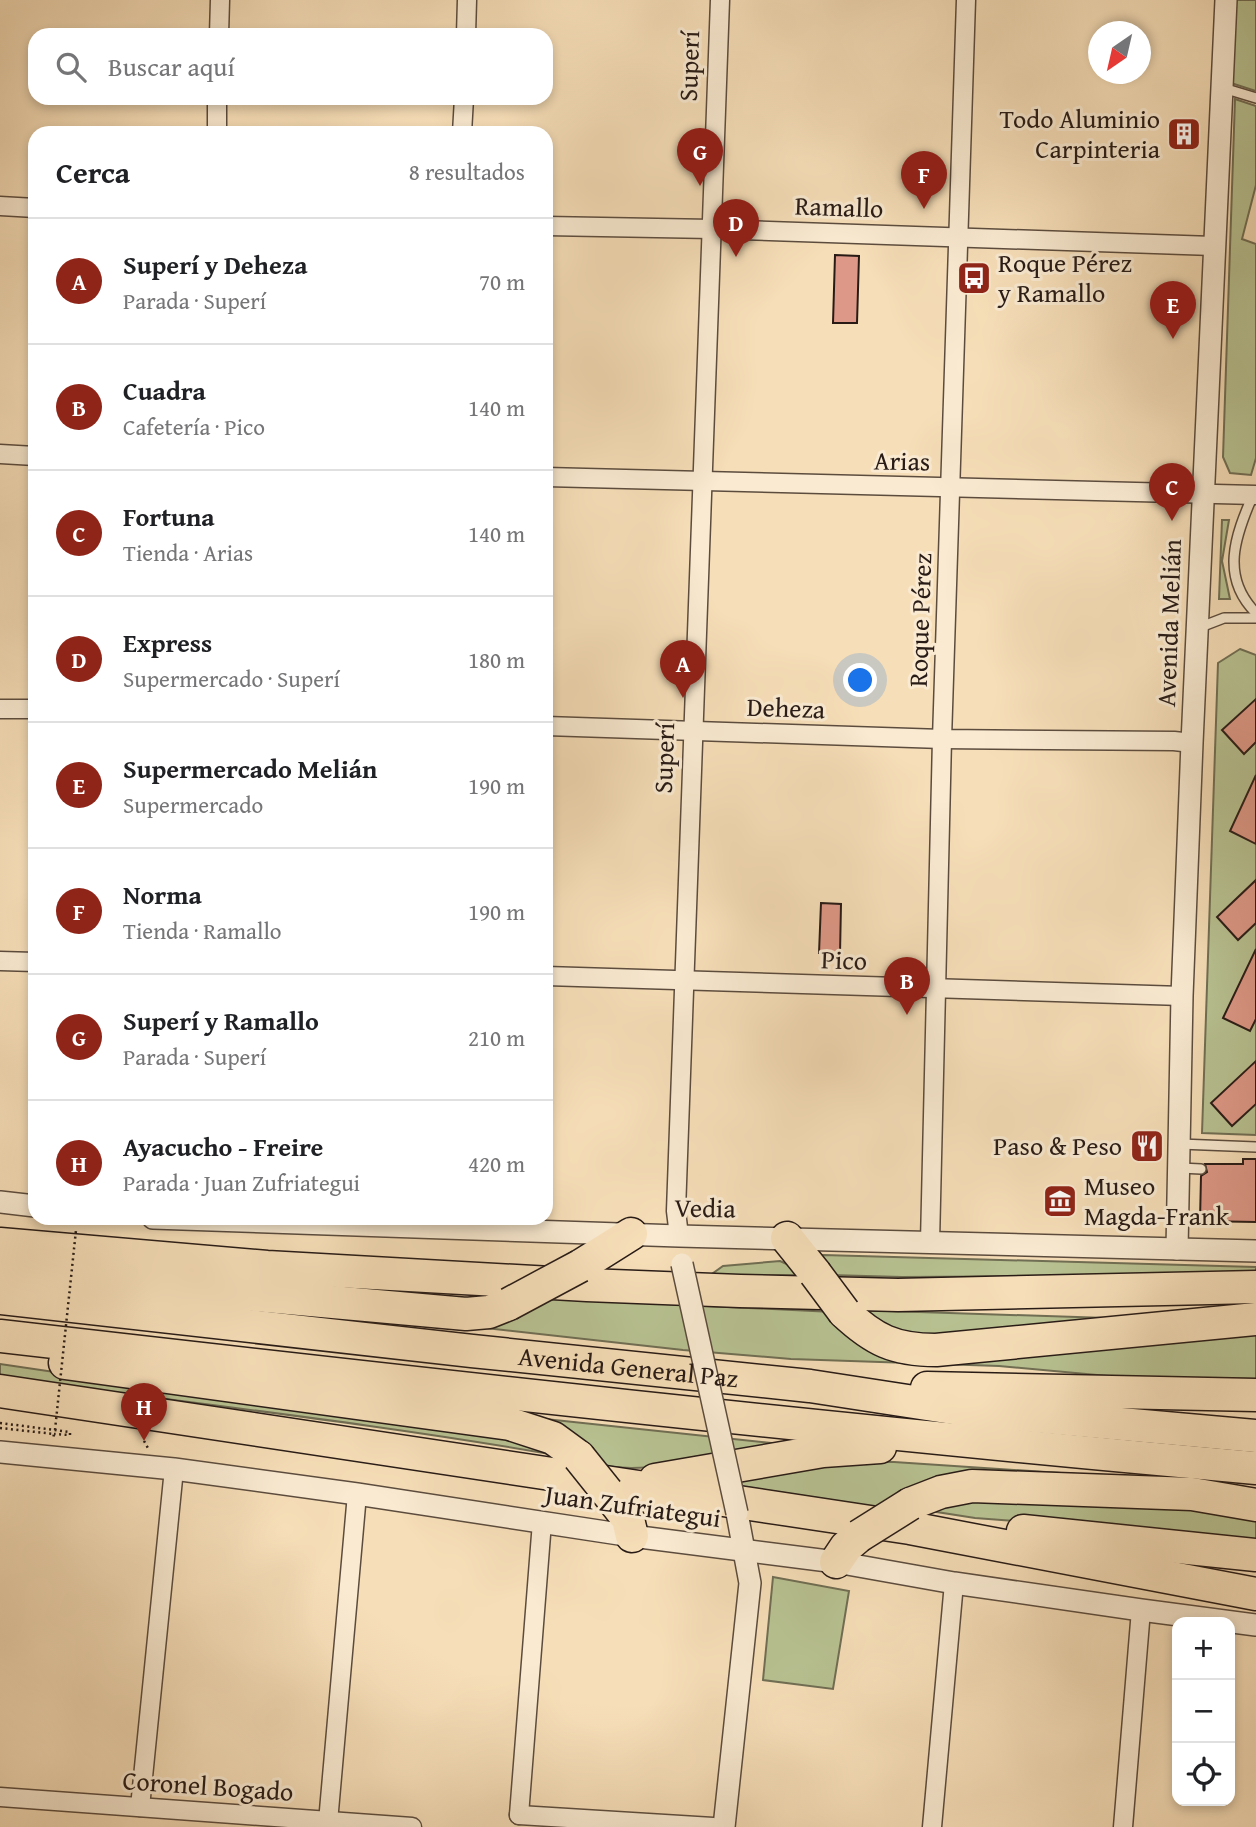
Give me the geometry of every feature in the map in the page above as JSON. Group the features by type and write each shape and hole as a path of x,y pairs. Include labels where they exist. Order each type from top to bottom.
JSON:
{"highway":[{"path":"0,1275 31,1275 466,1314 489,1312 509,1304 580,1266 631,1234"},
{"path":"787,1238 844,1311 865,1331 887,1343 911,1350 936,1350 1256,1317"},
{"path":"0,1242 267,1267 573,1284 898,1295 1256,1289"},
{"path":"898,1295 948,1302 1230,1311 1256,1317"},
{"name":"Avenida General Paz","path":"0,1298 810,1386 966,1410 1256,1436"},
{"name":"Avenida General Paz","path":"0,1336 470,1390 1256,1468"},
{"path":"0,1347 79,1367 510,1424 553,1438 579,1457 607,1487 628,1519 632,1536"},
{"path":"810,1386 1256,1395"},
{"path":"3,1391 607,1487 910,1516 1256,1555"},
{"path":"607,1487 823,1451 967,1441"},
{"path":"835,1562 859,1536 910,1516 941,1492 972,1486 1192,1494 1256,1506"},
{"path":"910,1516 1256,1594"}],"street":[{"path":"219,28 220,0"},
{"path":"466,28 467,0"},
{"name":"Superí","path":"720,0 676,1211 682,1264 750,1583 724,1827"},
{"name":"Roque Pérez","path":"930,1242 942,739 967,0"},
{"name":"Avenida Melián","path":"1177,1249 1182,996 1202,494 1226,0"},
{"path":"217,126 218,105"},
{"path":"463,126 464,105"},
{"path":"0,206 28,208"},
{"name":"Ramallo","path":"553,226 1213,246"},
{"path":"0,454 28,456"},
{"name":"Arias","path":"553,477 1254,495"},
{"path":"0,709 28,709"},
{"name":"Deheza","path":"553,726 942,739 1192,743"},
{"path":"0,961 28,962"},
{"name":"Pico","path":"553,976 1182,996"},
{"path":"0,1202 28,1205"},
{"name":"Vedia","path":"476,1225 679,1236 1256,1251"},
{"name":"Juan Zufriategui","path":"0,1452 174,1469 357,1494 632,1536 835,1562 1141,1611 1256,1625"},
{"path":"140,1807 174,1469"},
{"path":"328,1822 357,1494"},
{"path":"542,1522 513,1821 713,1827"},
{"path":"932,1827 954,1583"},
{"path":"1123,1827 1141,1611"},
{"name":"Coronel Bogado","path":"0,1797 412,1827"}],"lane":[{"path":"1222,87 1256,98"},
{"path":"1254,495 1235,543 1234,566 1241,594 1256,613"},
{"path":"1198,628 1224,618 1256,618"},
{"path":"1180,1144 1256,1147"},
{"path":"1180,1168 1201,1169"}],"path":[{"path":"52,1446 76,1230"},
{"path":"0,1426 55,1431"}],"green space":[{"path":"1236,0 1256,0 1256,91 1231,83"},
{"path":"1235,99 1256,106 1256,185 1242,239 1256,244 1256,458 1251,475 1230,473 1223,457"},
{"path":"1222,520 1229,520 1222,561 1230,599 1219,599"},
{"path":"1240,649 1256,655 1256,1135 1202,1133 1218,663"},
{"path":"820,1256 1256,1267 1256,1275 830,1275"},
{"path":"780,1261 803,1275 709,1276 723,1266"},
{"path":"540,1298 833,1312 855,1337 1256,1332 1256,1379 1119,1377 999,1366 791,1359 441,1323"},
{"path":"858,1310 1138,1319 909,1339"},
{"path":"0,1364 535,1443 561,1456 351,1423 0,1377"},
{"path":"517,1416 790,1445 663,1466 614,1467 588,1459"},
{"path":"819,1461 894,1462 1076,1474 889,1509 713,1482"},
{"path":"952,1499 1118,1499 1256,1519 1256,1540 975,1518 924,1510"},
{"path":"773,1577 849,1591 833,1689 763,1680"}],"building":[{"name":"Todo Aluminio Carpinteria","path":"1170,127 1198,128 1198,141 1169,140"},
{"path":"835,255 859,256 857,323 833,323"},
{"path":"1256,699 1256,742 1244,754 1222,730"},
{"path":"1256,775 1256,844 1230,831"},
{"path":"1256,880 1256,923 1238,940 1217,917"},
{"path":"821,903 841,904 840,954 819,953"},
{"path":"1256,949 1256,1019 1250,1031 1223,1018"},
{"path":"1256,1061 1256,1104 1232,1126 1211,1103"},
{"path":"1243,1159 1256,1159 1256,1222 1200,1221 1201,1176 1207,1172 1205,1164 1243,1164"}],"place":[{"name":"Todo Aluminio Carpinteria","path":"1184,134"},
{"name":"Superí y Ramallo","path":"700,186"},
{"name":"Norma","path":"924,209"},
{"name":"Express","path":"736,257"},
{"name":"Roque Pérez y Ramallo","path":"974,278"},
{"name":"Supermercado Melián","path":"1173,339"},
{"name":"Fortuna","path":"1172,521"},
{"name":"Superí y Deheza","path":"683,698"},
{"name":"Cuadra","path":"907,1015"},
{"name":"Paso & Peso","path":"1147,1146"},
{"name":"Museo Magda-Frank","path":"1060,1201"},
{"name":"Ayacucho - Freire","path":"144,1441"}]}
